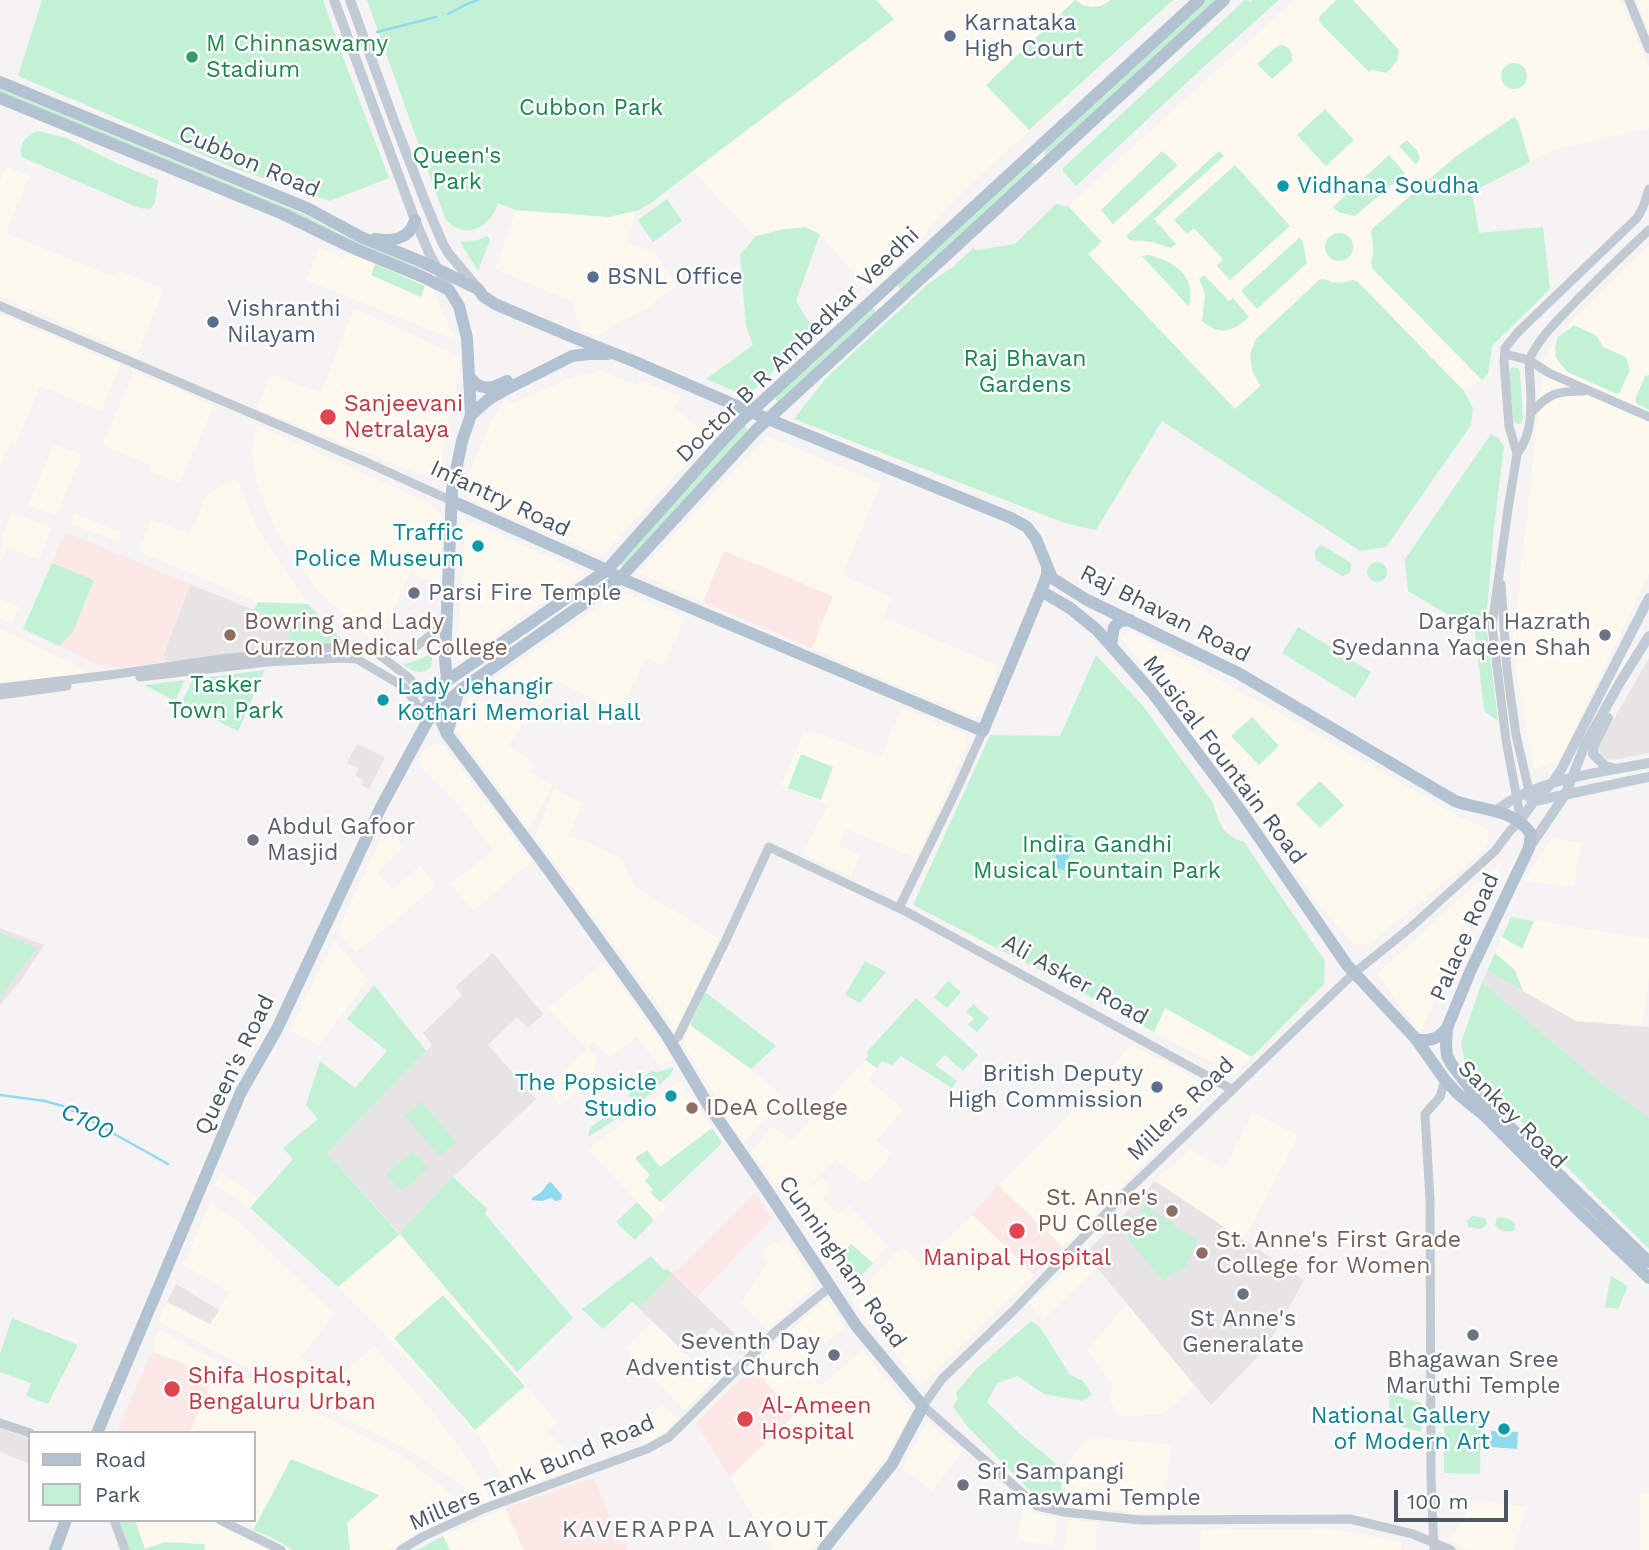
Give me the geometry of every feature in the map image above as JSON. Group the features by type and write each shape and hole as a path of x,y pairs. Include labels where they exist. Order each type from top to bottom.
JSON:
{"main road":[{"path":"334,0 415,220 430,255 459,306 466,332 471,415 453,482 445,659 447,680 458,693 447,734 425,720"},
{"name":"Cubbon Road","path":"350,0 394,121 449,254 483,296 495,304 617,355"},
{"name":"Doctor B R Ambedkar Veedhi","path":"425,720 447,680 607,570 751,412 1199,0"},
{"name":"Doctor B R Ambedkar Veedhi","path":"435,705 458,693 620,578 768,419 1224,0"},
{"name":"Cubbon Road","path":"0,82 307,208 361,237 478,289"},
{"name":"Cubbon Road","path":"0,98 284,214 449,290"},
{"path":"361,237 383,240 401,237 410,232 415,220"},
{"path":"887,287 899,300"},
{"path":"872,302 884,314"},
{"path":"469,376 474,384 481,388 499,385 562,354 570,336"},
{"path":"471,415 489,399 572,356 617,355"},
{"name":"Raj Bhavan Road","path":"617,355 1012,517 1027,527 1036,538 1052,578 1064,587 1238,673 1455,801 1497,810"},
{"path":"794,429 788,414 800,400 803,388"},
{"name":"Infantry Road","path":"452,501 620,578 983,731"},
{"path":"983,731 1041,591 1047,569"},
{"name":"Musical Fountain Road","path":"1041,591 1063,603 1097,630 1151,691 1241,811 1354,973"},
{"path":"1524,808 1552,783 1565,763 1644,622 1649,598"},
{"path":"1111,645 1114,627 1120,621 1130,620"},
{"name":"Palace Road","path":"1446,1045 1447,1028 1469,975 1529,848 1565,795 1585,745 1649,636"},
{"name":"Palace Road","path":"1618,769 1605,766 1593,754 1594,745 1624,688 1624,677"},
{"name":"Cunningham Road","path":"435,705 447,734 608,951 864,1336 923,1406"},
{"name":"Queen's Road","path":"98,1431 241,1092 277,1029 425,720"},
{"path":"1552,783 1649,764"},
{"path":"1497,810 1524,808 1565,795 1649,777"},
{"path":"1497,810 1516,797 1524,808 1525,826 1531,834 1529,848"},
{"name":"Sankey Road","path":"1354,973 1416,1039 1458,1094 1484,1115 1649,1278"},
{"path":"1416,1039 1434,1040 1447,1028"},
{"name":"Sankey Road","path":"1446,1045 1447,1056 1469,1087 1649,1262"},
{"path":"1445,1080 1452,1065"},
{"name":"Millers Road","path":"822,1550 892,1464 923,1406"},
{"path":"55,1550 65,1522"}],"street":[{"path":"1629,0 1649,49"},
{"path":"1516,797 1492,626 1517,454 1508,426 1504,362 1506,348 1518,332 1637,218 1649,189"},
{"path":"1517,454 1525,444 1531,413 1529,360 1543,335 1649,230"},
{"name":"Infantry Road","path":"0,306 452,501"},
{"path":"1505,354 1529,360 1549,373 1649,417"},
{"path":"1531,413 1543,400 1563,391 1589,390"},
{"path":"1508,426 1516,433 1529,426"},
{"path":"1500,575 1507,670 1524,808"},
{"path":"0,688 344,646 394,652 414,648 437,630 447,615"},
{"path":"371,649 408,677 435,705"},
{"path":"0,695 267,662 341,658 357,659 404,687 425,720"},
{"path":"899,908 983,731"},
{"name":"Millers Road","path":"923,1406 942,1379 1014,1310 1129,1189 1231,1090 1354,973 1410,928 1495,851 1524,808"},
{"name":"Ali Asker Road","path":"670,1042 678,1037 769,846 899,908 1231,1090"},
{"path":"1434,1548 1431,1523 1430,1200 1425,1114 1440,1097 1445,1080"},
{"name":"Millers Tank Bund Road","path":"401,1550 422,1537 483,1509 647,1449 669,1437 775,1332 830,1287"},
{"name":"Cunningham Road","path":"923,1406 1037,1506 1064,1512 1140,1520 1350,1519 1413,1534 1434,1548 1451,1550"},
{"path":"0,1423 28,1432"},
{"path":"115,1522 125,1550"},
{"path":"224,1522 281,1550"}],"shaded area":[{"path":"876,0 1173,0 973,182 885,278 871,284 867,289 820,234 769,237 759,241 692,170 893,19"},
{"path":"1294,0 1620,0 1649,68 1649,128 1556,149 1530,162 1518,121 1514,117 1455,157 1372,229 1373,252 1370,262 1373,268 1482,380 1463,390 1357,281 1332,282 1323,279 1256,339 1252,370 1260,386 1235,409 1088,254 1101,242 1068,206"},
{"path":"1636,0 1649,0 1649,30 1637,2"},
{"path":"6,166 29,176 6,233 114,277 118,270 164,289 137,355 0,296 0,181"},
{"name":"BSNL Office","path":"516,210 608,217 636,211 626,243 655,252 677,286 646,309 597,336 579,328 572,302 495,269"},
{"path":"1649,246 1649,573 1560,760 1534,770 1512,646 1544,361 1549,348 1578,315"},
{"path":"319,247 343,258 347,252 426,285 433,290 455,340 306,280"},
{"path":"354,308 461,357 441,465 433,473 424,476 257,409 271,374 321,393"},
{"path":"0,314 120,365 101,411 40,386 16,444 10,443 0,467"},
{"path":"596,369 637,385 640,380 682,397 674,407 710,437 602,556 469,499 463,491 492,420 506,397 512,404 581,373 593,376"},
{"path":"134,371 214,406 180,483 148,470 150,465 102,445"},
{"path":"255,424 431,504 442,517 439,584 410,573 379,641 373,641 316,589 275,529 254,475 252,448"},
{"path":"768,436 881,484 842,575 892,597 883,617 999,666 982,714 975,717 812,648 833,596 724,551 703,602 638,573"},
{"path":"54,444 82,455 56,516 28,505"},
{"path":"237,478 256,526 308,604 258,602 138,551 151,519 190,534 207,494"},
{"path":"12,512 52,528 39,560 7,547 0,563 5,545 0,542"},
{"path":"74,513 122,533 119,542 70,523"},
{"path":"466,520 584,573 459,661 457,657"},
{"path":"65,532 190,584 164,653 165,662 116,668 98,664 59,646 73,632 94,580 52,563"},
{"path":"724,551 833,596 812,648 703,602"},
{"name":"Bowring and Lady Curzon Medical College","path":"190,584 286,622 292,647 165,662 164,654"},
{"path":"627,594 685,617 664,666 646,658 612,726 601,724 608,706 554,680 541,706 493,680 612,598"},
{"path":"0,599 19,607 12,624 0,618"},
{"path":"0,629 85,669 84,675 0,682"},
{"path":"1131,631 1458,816 1488,829 1490,837 1485,849 1369,944 1354,945 1315,900 1226,769 1121,638"},
{"path":"1649,658 1649,753 1605,759 1600,754 1599,745"},
{"path":"470,696 522,725 509,745 534,764 530,772 553,785 529,829 456,728"},
{"path":"901,708 965,734 968,742 916,858 846,829 839,846 860,855 851,876 802,854 828,805 781,785 804,731 811,734 813,731 881,757"},
{"path":"436,743 443,745 531,862 473,911 451,884 493,850 460,807 418,764 425,749"},
{"path":"357,744 385,757 369,789 361,785 363,780 356,776 358,768 347,763"},
{"path":"555,789 583,803 568,836 586,841 621,858 635,886 719,939 676,1029 535,836"},
{"path":"388,824 404,847 377,872 392,889 420,866 436,885 356,952 337,932"},
{"path":"1551,838 1581,843 1575,887 1525,881"},
{"path":"1505,858 1420,1033 1377,974"},
{"path":"1511,917 1649,939 1649,980 1642,1027 1576,1021 1487,971"},
{"path":"0,928 44,945 21,980 0,1005"},
{"path":"334,940 368,980 319,1045 290,1031"},
{"path":"493,953 543,1014 528,1028 517,1017 488,1045 536,1099 453,1177 400,1234 327,1153 432,1045 423,1033 462,995 455,987"},
{"path":"604,962 672,1059 660,1067 637,1037 609,1058 593,1041 588,1047 597,1058 594,1077 561,1105 547,1088 586,1049 548,1008"},
{"path":"1487,971 1576,1021 1649,1027 1649,1118 1595,1078 1482,982"},
{"path":"1164,1008 1252,1057 1234,1074 1154,1032"},
{"path":"690,1025 751,1069 784,1097 744,1143 683,1044"},
{"path":"1131,1045 1177,1068 1213,1091 1063,1247 998,1185 1053,1132"},
{"path":"865,1060 877,1068 869,1080 904,1110 876,1140 892,1154 866,1184 836,1159 809,1186 821,1176 832,1187 822,1199 839,1215 849,1205 888,1246 858,1279 838,1260 831,1266 786,1197 751,1152 772,1126 791,1141"},
{"path":"679,1081 712,1128 660,1168 635,1159 650,1175 653,1189 651,1192 667,1208 654,1220 588,1149"},
{"path":"1253,1112 1298,1136 1244,1240 1155,1181 1190,1149 1224,1169"},
{"path":"221,1173 257,1198 250,1208 215,1185"},
{"path":"1155,1181 1304,1280 1266,1348 1211,1405 1085,1253"},
{"name":"Manipal Hospital","path":"998,1185 1063,1247 1034,1275 972,1214"},
{"path":"755,1193 772,1219 696,1298 671,1272 675,1272 688,1260"},
{"path":"210,1201 242,1225 335,1314 301,1357 335,1381 374,1346 430,1408 465,1455 492,1500 483,1503 411,1451 158,1321 167,1302 210,1324 229,1292 184,1265"},
{"path":"972,1214 1034,1275 921,1385 852,1301 902,1246 920,1265"},
{"path":"400,1234 557,1422 548,1432 581,1466 511,1492 475,1432 338,1287"},
{"path":"786,1238 816,1285 767,1330 741,1302 767,1263 760,1250"},
{"path":"1085,1253 1097,1268 1042,1321 1030,1303"},
{"path":"672,1273 748,1347 741,1354 712,1327 686,1354 639,1308"},
{"path":"176,1284 219,1310 210,1324 167,1302"},
{"path":"826,1298 845,1328 801,1362 821,1386 862,1350 900,1396 911,1414 883,1461 810,1550 769,1550 771,1548 730,1477 794,1415 753,1367"},
{"path":"1127,1304 1195,1386 1164,1414 1120,1417 1109,1399 1113,1385 1087,1350"},
{"path":"653,1321 714,1381 684,1410 625,1348"},
{"path":"158,1329 278,1394 400,1454 470,1508 417,1532 389,1550 350,1550 347,1523 378,1496 291,1459 255,1527 246,1522 256,1522 256,1431 190,1431 213,1376 152,1351"},
{"name":"Shifa Hospital, Bengaluru Urban","path":"152,1351 213,1376 190,1431 117,1431"},
{"name":"Al-Ameen Hospital","path":"753,1367 794,1415 730,1477 696,1423"},
{"path":"663,1404 678,1419 657,1438 645,1443 633,1432"},
{"path":"926,1424 930,1424 962,1452 932,1491 902,1469"},
{"path":"0,1428 28,1438 28,1463 0,1452"},
{"path":"1089,1437 1172,1445 1162,1514 1065,1507 1066,1464"},
{"path":"594,1478 609,1516 628,1550 524,1550 505,1508"},
{"path":"1640,1493 1649,1493 1649,1550 1640,1550"},
{"path":"1473,1501 1527,1506 1513,1550 1470,1550 1450,1541"},
{"path":"1024,1505 1034,1514 1058,1518 1054,1546 1017,1540"},
{"path":"505,1508 524,1550 450,1550 443,1536"},
{"path":"1069,1520 1098,1522 1095,1550 1063,1550"},
{"path":"119,1522 212,1522 269,1550 129,1550"},
{"path":"1201,1530 1337,1530 1402,1542 1401,1550 1200,1550"}],"green space":[{"path":"42,0 323,0 389,178 330,201 231,167 18,76"},
{"name":"Cubbon Park","path":"367,0 876,0 894,19 648,205 636,211 608,217 516,210 498,203 483,225 468,230 452,225 445,218"},
{"path":"1075,0 1092,7 1101,6 1111,0 1173,0 1029,130 986,85"},
{"path":"1206,0 1216,0 1046,156 1044,154 1045,150"},
{"path":"1245,0 1279,0 1076,186 1063,168"},
{"path":"1336,0 1353,0 1399,50 1397,61 1387,73 1373,70 1369,72 1321,24 1320,16"},
{"path":"1281,45 1290,50 1292,61 1272,79 1257,64"},
{"path":"1514,63 1523,67 1527,76 1523,85 1514,89 1505,85 1501,76 1505,67"},
{"path":"0,89 303,214 340,234 419,269 0,93"},
{"path":"1325,109 1354,140 1326,166 1297,135"},
{"path":"1514,117 1518,121 1530,162 1472,192 1479,233 1543,227 1550,289 1492,346 1488,374 1482,380 1372,268 1372,229 1455,157"},
{"path":"38,131 66,138 158,180 155,203 150,209 139,208 22,157 21,148 24,141"},
{"path":"1407,140 1419,155 1416,165 1399,146"},
{"path":"1162,151 1178,165 1113,224 1101,210"},
{"path":"1219,151 1224,156 1154,219 1176,244 1171,248 1127,238 1127,235"},
{"path":"1389,155 1405,173 1355,216 1338,212 1333,207"},
{"path":"1031,162 1035,163 1035,167 899,289 898,285"},
{"path":"1235,165 1290,226 1230,280 1217,266 1223,259 1194,228 1187,234 1174,220"},
{"path":"667,199 682,221 653,242 638,220"},
{"name":"Raj Bhavan Gardens","path":"1056,204 1069,207 1102,242 1088,254 1235,409 1260,386 1252,370 1250,354 1256,339 1323,279 1342,283 1357,281 1463,390 1473,408 1471,425 1386,547 1360,551 1162,421 1096,530 1065,523 794,419 826,378 928,284 953,267 973,248 976,250 1015,244"},
{"path":"805,227 820,234 796,301 815,333 747,396 706,379 753,345 746,326 740,255 756,236"},
{"path":"1339,233 1349,237 1353,247 1349,257 1339,261 1329,257 1325,247 1329,237"},
{"path":"487,236 490,240 478,271 460,242"},
{"path":"1300,237 1307,263 1257,309 1241,291"},
{"path":"1148,255 1167,261 1182,272 1190,287 1189,307 1142,256"},
{"path":"375,264 425,286 421,297 371,275"},
{"path":"1204,275 1229,301 1233,298 1249,317 1226,330 1215,329 1202,321 1205,294 1199,279"},
{"path":"871,309 876,313 777,401 775,397"},
{"path":"1574,325 1597,336 1603,347 1626,357 1630,370 1617,394 1567,372 1556,358 1558,337"},
{"path":"1513,367 1520,372 1523,419 1518,424 1513,418 1509,374"},
{"path":"1649,375 1649,410 1635,400 1645,376"},
{"path":"742,426 746,426 747,431 625,568 619,564"},
{"path":"1491,434 1504,446 1486,622 1498,721 1484,711 1475,631 1408,591 1405,559"},
{"path":"1322,545 1351,563 1349,573 1342,576 1316,560 1315,551"},
{"path":"1377,562 1384,565 1387,572 1384,579 1377,582 1370,579 1367,572 1370,565"},
{"path":"52,563 94,580 73,632 59,646 23,629"},
{"path":"258,602 308,604 343,641 292,647 286,622 254,610"},
{"path":"1298,627 1371,672 1355,698 1282,653"},
{"path":"433,651 431,667 427,670 417,672 403,665 425,657"},
{"name":"Indira Gandhi Musical Fountain Park","path":"1096,655 1143,706 1213,803 1226,832 1244,842 1325,961 1324,984 1252,1057 1165,1008 1154,1032 913,905 990,735 1060,736"},
{"name":"Tasker Town Park","path":"265,670 238,731 181,704 193,679"},
{"path":"185,680 175,701 144,685"},
{"path":"1252,717 1279,746 1259,765 1231,736"},
{"path":"801,754 833,767 821,800 788,788"},
{"path":"1320,781 1344,805 1320,828 1296,804"},
{"path":"1511,917 1534,921 1522,949 1502,937"},
{"path":"0,933 37,948 0,996"},
{"path":"1495,953 1515,970 1523,991 1487,971"},
{"path":"865,961 886,972 860,1003 845,995"},
{"path":"948,981 961,992 947,1008 934,997"},
{"path":"1482,982 1595,1078 1649,1118 1649,1249 1466,1066 1461,1043"},
{"path":"374,985 426,1051 327,1153 399,1234 453,1177 487,1209 485,1214 573,1318 517,1372 400,1234 338,1287 250,1208 293,1159 283,1148 318,1119 306,1105 320,1061 355,1088 387,1051 347,1019"},
{"path":"705,992 776,1046 751,1069 690,1025"},
{"path":"916,998 978,1055 963,1071 945,1055 935,1065 957,1081 952,1088 901,1056 892,1065 882,1061 877,1068 865,1060 869,1055 866,1053"},
{"path":"973,1004 989,1018 977,1032 968,1025 974,1018 966,1012"},
{"path":"674,1067 670,1075 638,1105 628,1096 651,1071 658,1072"},
{"path":"421,1102 456,1142 440,1156 405,1116"},
{"path":"615,1109 632,1109 588,1137 590,1128"},
{"path":"712,1128 722,1143 660,1202 650,1192 653,1189 645,1181 650,1175 635,1158 647,1150 660,1167"},
{"path":"413,1151 428,1168 401,1191 386,1174"},
{"path":"637,1202 654,1220 635,1240 616,1222"},
{"path":"1145,1205 1197,1241 1185,1267 1163,1280 1128,1239"},
{"path":"1473,1216 1485,1218 1485,1227 1468,1227 1467,1220"},
{"path":"1497,1218 1511,1220 1515,1229 1507,1232 1499,1229 1495,1225"},
{"path":"851,1244 873,1263 858,1279 838,1260"},
{"path":"651,1256 664,1270 672,1273 639,1308 632,1302 603,1329 582,1309"},
{"path":"1611,1276 1628,1286 1618,1309 1605,1307"},
{"path":"443,1295 525,1386 475,1430 394,1338"},
{"path":"12,1318 78,1345 48,1404 26,1396 31,1383 0,1372 0,1354"},
{"path":"1031,1321 1040,1327 1070,1375 1083,1381 1092,1394 1083,1401 1044,1394 1017,1376 997,1383 987,1402 1061,1468 1062,1505 1040,1501 968,1427 953,1407 958,1398 956,1393 975,1370"},
{"path":"1390,1394 1422,1403 1421,1432 1388,1423"},
{"path":"1444,1421 1481,1422 1480,1474 1444,1473"},
{"path":"291,1459 379,1495 347,1523 350,1550 293,1550 253,1530"},
{"path":"119,1522 136,1522 145,1549 165,1542 204,1544 205,1550 129,1550"},
{"path":"443,1536 450,1550 417,1550"}],"water":[{"path":"1062,833 1073,836 1064,870 1053,867"},
{"path":"551,1182 562,1195 561,1200 531,1200 542,1192"},
{"path":"1491,1431 1518,1432 1517,1449 1490,1447"}],"waterway":[{"path":"448,14 478,0"},
{"path":"377,32 436,17"},
{"name":"C100","path":"0,1095 45,1101 66,1107 168,1164"}],"place":[{"name":"Karnataka High Court","path":"950,36"},
{"name":"M Chinnaswamy Stadium","path":"192,57"},
{"name":"Vidhana Soudha","path":"1283,186"},
{"name":"BSNL Office","path":"593,277"},
{"name":"Vishranthi Nilayam","path":"213,322"},
{"name":"Sanjeevani Netralaya","path":"328,417"},
{"name":"Traffic Police Museum","path":"478,546"},
{"name":"Parsi Fire Temple","path":"414,593"},
{"name":"Bowring and Lady Curzon Medical College","path":"230,635"},
{"name":"Dargah Hazrath Syedanna Yaqeen Shah","path":"1605,635"},
{"name":"Lady Jehangir Kothari Memorial Hall","path":"383,700"},
{"name":"Abdul Gafoor Masjid","path":"253,840"},
{"name":"British Deputy High Commission","path":"1157,1087"},
{"name":"The Popsicle Studio","path":"671,1096"},
{"name":"IDeA College","path":"692,1108"},
{"name":"St. Anne's PU College","path":"1172,1211"},
{"name":"Manipal Hospital","path":"1017,1231"},
{"name":"St. Anne's First Grade College for Women","path":"1202,1253"},
{"name":"St Anne's Generalate","path":"1243,1294"},
{"name":"Bhagawan Sree Maruthi Temple","path":"1473,1335"},
{"name":"Seventh Day Adventist Church","path":"834,1355"},
{"name":"Shifa Hospital, Bengaluru Urban","path":"172,1389"},
{"name":"Al-Ameen Hospital","path":"745,1419"},
{"name":"National Gallery of Modern Art","path":"1504,1429"},
{"name":"Sri Sampangi Ramaswami Temple","path":"963,1485"}],"district":[{"name":"KAVERAPPA LAYOUT","path":"696,1530"}],"park label":[{"name":"Queen's Park","path":"457,169"}]}
